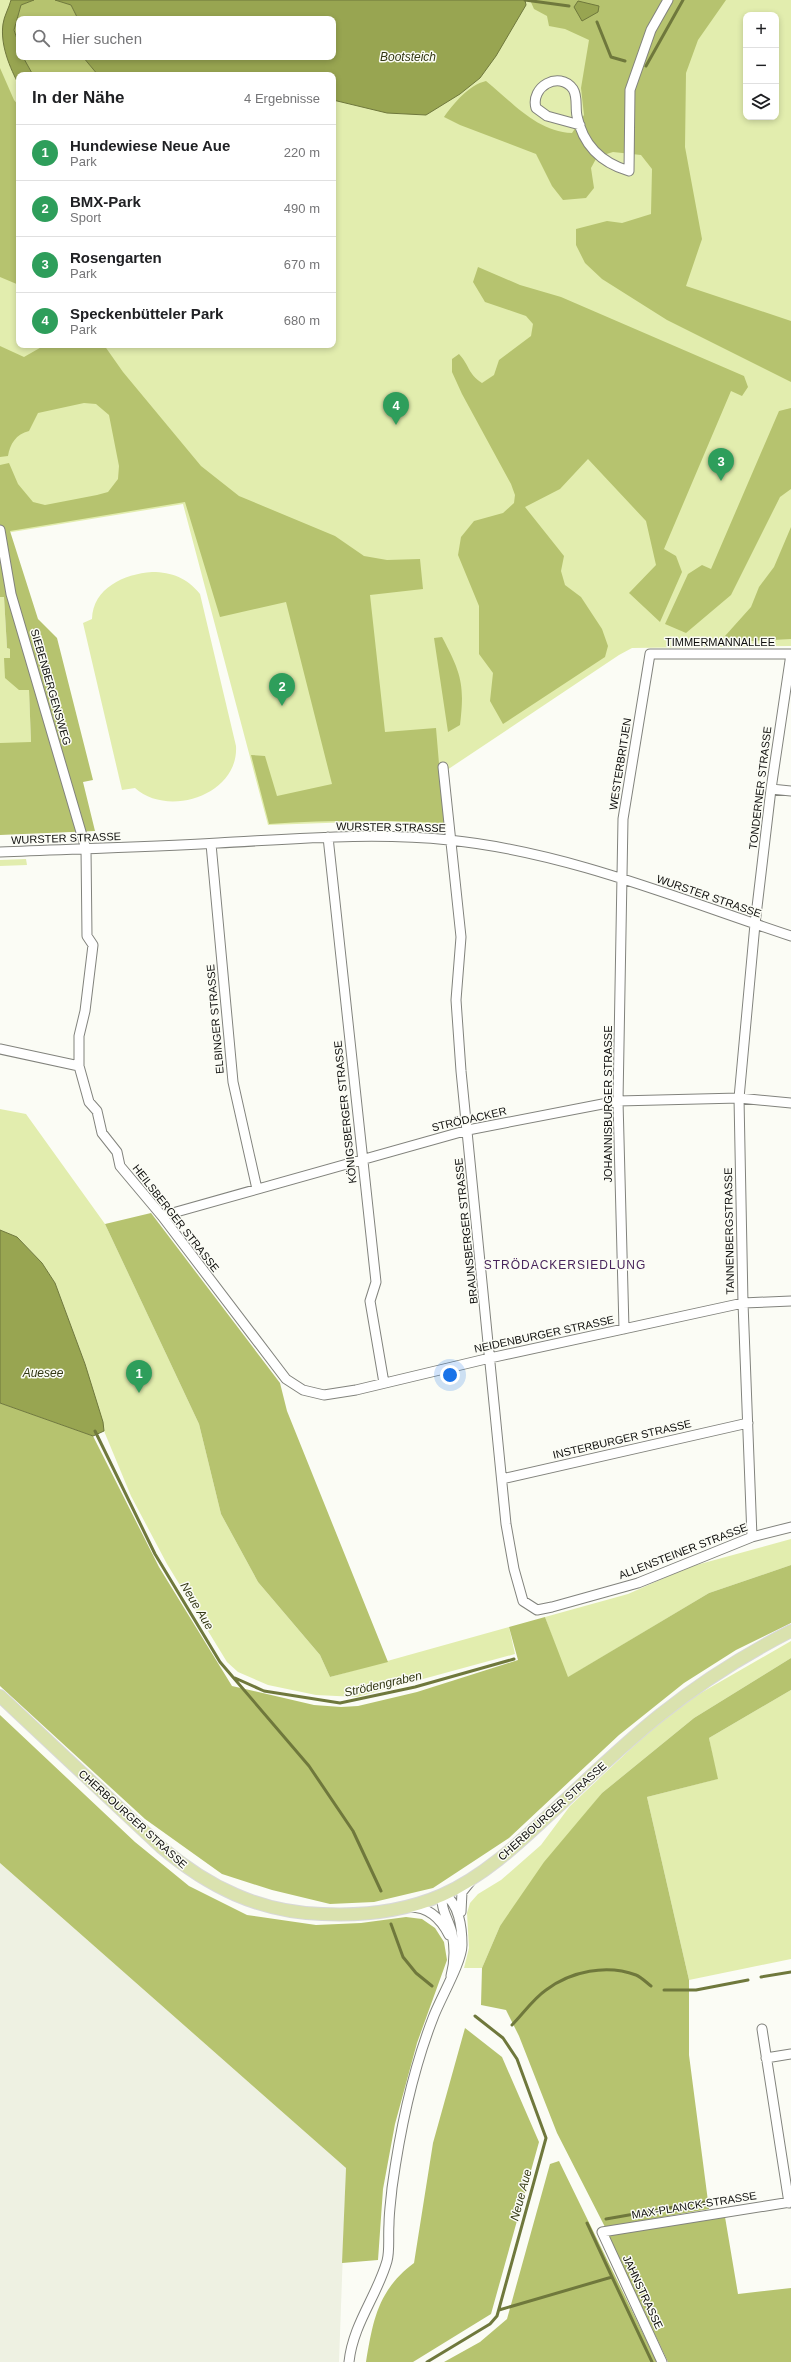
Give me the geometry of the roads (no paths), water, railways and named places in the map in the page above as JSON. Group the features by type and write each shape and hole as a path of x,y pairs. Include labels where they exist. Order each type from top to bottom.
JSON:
{"main road":[{"name":"CHERBOURGER STRASSE","path":"0,1696 161,1847 191,1871 223,1890 270,1908 310,1914 352,1915 403,1907 443,1894 478,1874 526,1837 582,1784 676,1703 722,1669 791,1631"}],"street":[{"path":"580,125 547,116 536,108 535,97 540,88 546,83 553,81 564,82 572,88 576,95 580,125 596,154 619,168 629,172 630,90 651,30 668,0"},
{"name":"SIEBENBERGENSWEG","path":"0,530 11,594 86,849"},
{"name":"TIMMERMANNALLEE","path":"650,654 791,654"},
{"name":"WESTERBRITJEN","path":"621,879 623,819 650,654"},
{"name":"TONDERNER STRASSE","path":"755,924 771,789 791,654"},
{"path":"443,767 449,840"},
{"path":"771,789 791,791"},
{"name":"WURSTER STRASSE","path":"0,852 211,844 328,837 405,837 449,840 542,856 621,879 791,936"},
{"name":"KÖNIGSBERGER STRASSE","path":"328,837 376,1282 370,1302 384,1383"},
{"name":"BRAUNSBERGER STRASSE","path":"449,840 461,937 456,1000 502,1479 514,1568 523,1601 537,1610"},
{"name":"ELBINGER STRASSE","path":"211,844 233,1082 257,1189"},
{"name":"HEILSBERGER STRASSE","path":"86,849 87,936 93,945 85,1012 79,1036 79,1066 88,1102 97,1111 102,1133 117,1152 120,1166 162,1216 286,1379 303,1390"},
{"name":"JOHANNISBURGER STRASSE","path":"621,879 618,1101 624,1329"},
{"name":"TANNENBERGSTRASSE","path":"752,1537 743,1303 740,1098 755,924"},
{"path":"0,1049 79,1066"},
{"name":"STRÖDACKER","path":"162,1216 468,1130 618,1101 740,1098 791,1103"},
{"name":"NEIDENBURGER STRASSE","path":"303,1390 324,1395 743,1303 791,1301"},
{"name":"INSTERBURGER STRASSE","path":"502,1479 748,1423"},
{"name":"ALLENSTEINER STRASSE","path":"537,1610 638,1583 752,1537 791,1527"},
{"path":"460,1930 462,1892 478,1874"},
{"path":"349,2362 354,2334 382,2278 388,2258 389,2216 394,2172 410,2092 433,2017 451,1976 458,1964 462,1946 455,1904 450,1898 443,1894 442,1905 448,1919 454,1946 451,1976"},
{"path":"403,1907 421,1908 435,1915 444,1926 454,1946"},
{"path":"762,2029 790,2202"},
{"path":"766,2058 791,2054"},
{"name":"MAX-PLANCK-STRASSE","path":"602,2232 790,2202"},
{"name":"JAHNSTRASSE","path":"602,2232 662,2362"}],"water":[{"path":"11,0 34,0 21,5 18,16 16,16 14,30 16,36 16,60 25,60 31,72 16,72 16,79 4,48 2,32"},
{"name":"Bootsteich","path":"55,0 525,0 526,5 496,56 480,78 460,94 426,115 387,113 336,101 336,72 96,72 86,60 336,60 336,16 76,16 71,5"},
{"path":"578,1 599,6 598,12 582,21 574,7"},
{"name":"Auesee","path":"0,1230 17,1237 42,1263 55,1283 85,1364 103,1422 104,1431 93,1436 0,1403"}],"waterway":[{"path":"525,0 569,6"},
{"path":"646,66 683,0"},
{"path":"597,22 611,57 625,61"},
{"name":"Neue Aue","path":"95,1431 155,1554 220,1662 309,1766 353,1831 381,1891"},
{"name":"Strödengraben","path":"235,1678 264,1691 340,1703 415,1687 514,1659"},
{"name":"Neue Aue","path":"391,1924 403,1957 416,1973 432,1986"},
{"path":"512,2025 541,1994 556,1983 578,1974 590,1971 613,1970 638,1976 651,1986"},
{"path":"761,1977 791,1972"},
{"path":"664,1990 696,1990 748,1980"},
{"name":"Neue Aue","path":"427,2362 490,2324 497,2316 546,2138 517,2059 503,2038 475,2016"},
{"path":"690,2204 705,2202"},
{"path":"606,2219 680,2206"},
{"path":"499,2310 612,2277 587,2223"},
{"path":"612,2277 652,2362"}],"place":[{"name":"Speckenbütteler Park","path":"396,425"},
{"name":"Rosengarten","path":"721,481"},
{"name":"BMX-Park","path":"282,706"},
{"name":"Hundewiese Neue Aue","path":"139,1393"}],"district":[{"name":"STRÖDACKERSIEDLUNG","path":"565,1265"}]}
